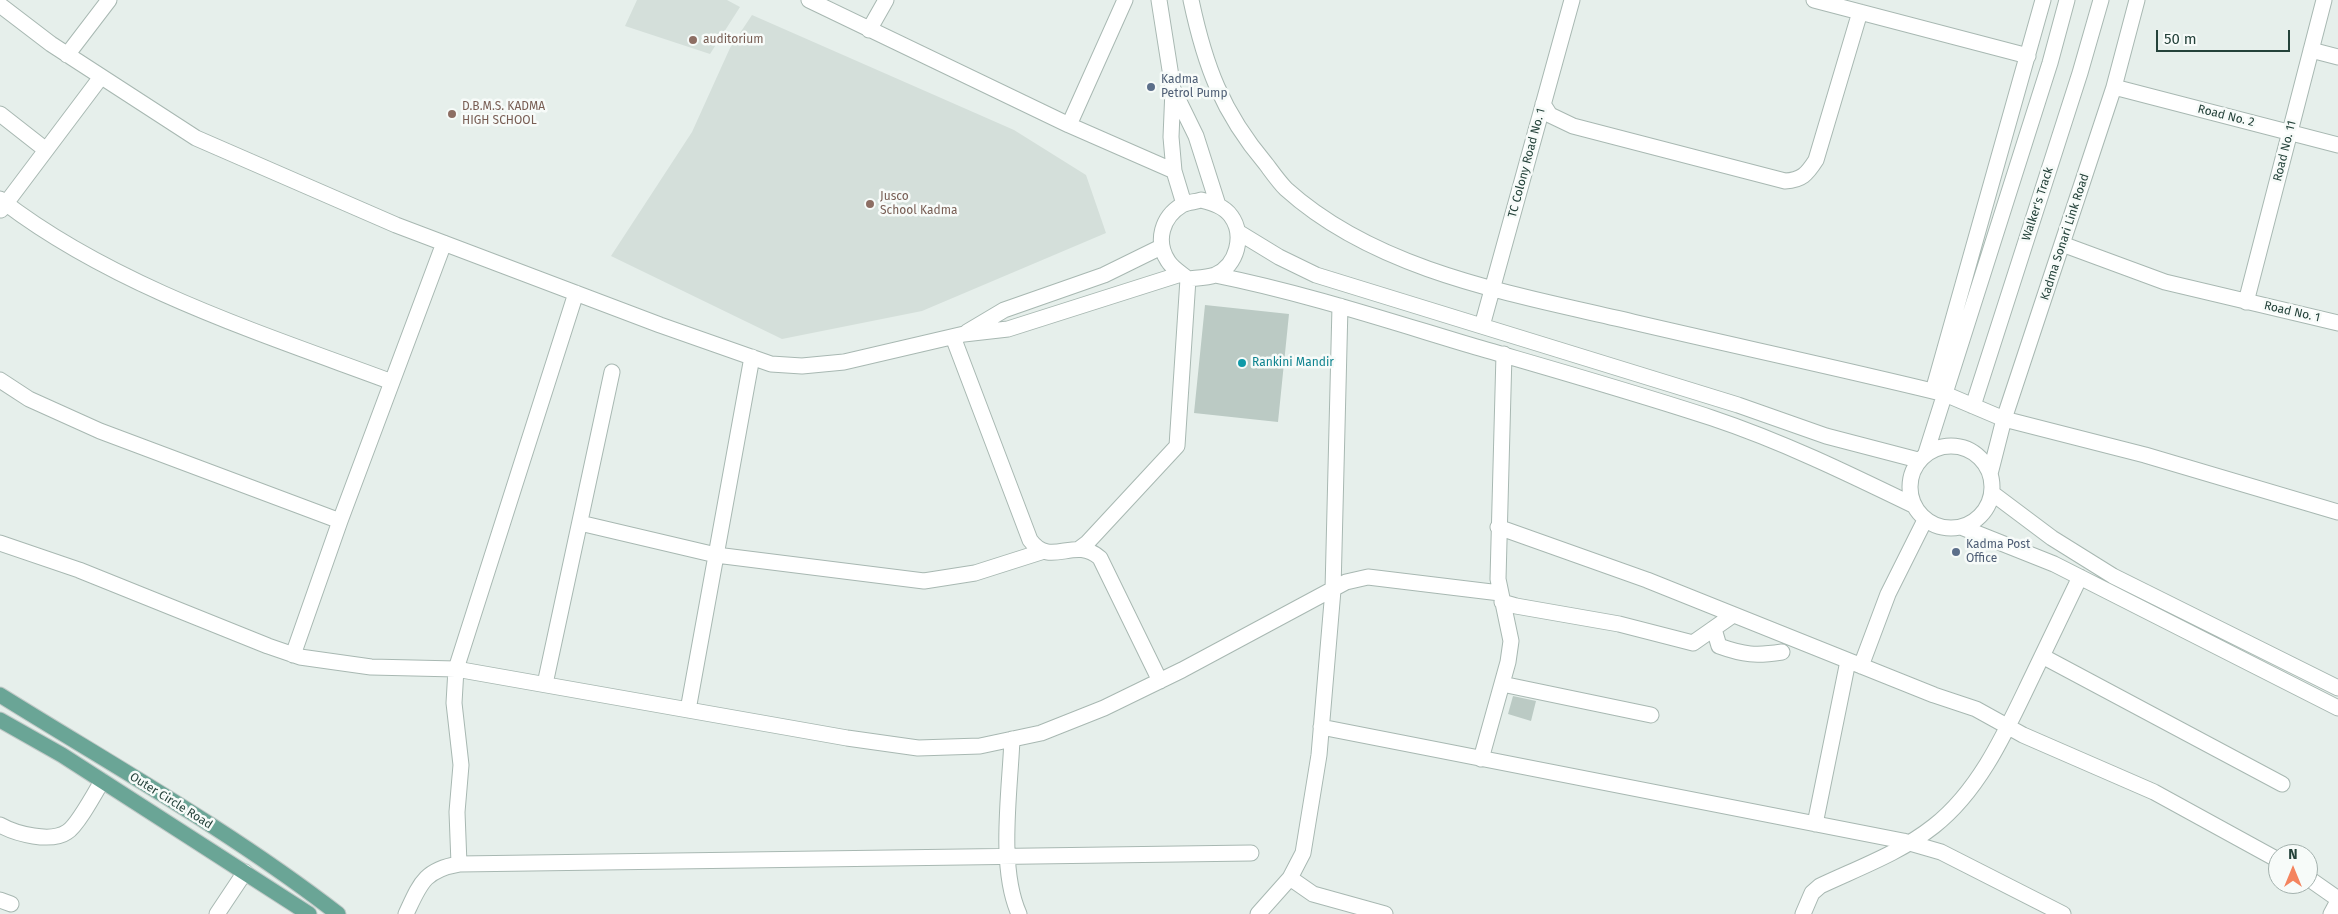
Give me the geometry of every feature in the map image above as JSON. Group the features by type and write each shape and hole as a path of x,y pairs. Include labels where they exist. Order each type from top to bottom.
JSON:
{"main road":[{"name":"Outer Circle Road","path":"0,696 216,829 300,884 338,914"},
{"name":"Outer Circle Road","path":"0,720 102,781 309,914"}],"street":[{"path":"3,0 0,5 67,55 196,138 344,203 444,243 771,364 802,366 844,362 958,335 1008,329 1185,276 1215,275 1256,283 1340,306 1586,378 1713,418 1821,461 1913,505"},
{"path":"67,55 109,0"},
{"path":"809,0 1069,125 1174,171"},
{"path":"869,30 886,0"},
{"path":"1069,125 1125,0"},
{"path":"1159,0 1173,89 1171,136 1174,171 1184,204"},
{"path":"1191,0 1200,44 1218,94 1246,141 1285,188 1335,228 1389,255 1492,289 1939,393 2004,419 2145,455 2338,512"},
{"name":"TC Colony Road No. 1","path":"1482,326 1572,0"},
{"path":"1814,0 2028,56"},
{"path":"1238,232 1279,257 1316,275 1738,405 1826,436 1922,457 1944,446 1964,447 1980,458 1990,474 1992,492 1987,508 1976,520 1961,527 1942,528 1924,520 1913,505 1909,489 1911,474 1922,457 2043,0"},
{"path":"1939,393 2050,63 2067,0"},
{"name":"Walker's Track","path":"1973,406 2101,0"},
{"name":"Kadma Sonari Link Road","path":"1990,474 2004,419 2114,87 2138,0"},
{"name":"Road No. 11","path":"2246,302 2324,0"},
{"path":"1543,104 1550,115 1573,126 1785,181 1796,180 1806,175 1816,160 1860,12"},
{"path":"2311,50 2338,57"},
{"path":"101,77 46,150 2,204 84,254 152,289 246,328 392,382"},
{"name":"Road No. 2","path":"2114,87 2338,145"},
{"path":"1173,89 1196,136 1218,205"},
{"path":"0,114 46,150"},
{"path":"1185,276 1168,262 1161,247 1162,230 1170,214 1184,204 1201,200 1218,205 1231,216 1238,232 1237,249 1229,265 1215,275"},
{"path":"293,655 340,521 444,243"},
{"name":"Road No. 1","path":"2062,244 2165,282 2338,323"},
{"path":"958,335 1004,310 1104,276 1161,247"},
{"path":"1079,549 1087,543 1177,446 1185,276"},
{"path":"459,864 457,812 461,765 454,703 456,669 576,293"},
{"path":"1266,912 1290,878 1303,853 1318,764 1333,590 1340,306"},
{"path":"958,335 1030,540 1041,552"},
{"path":"1481,759 1502,684 1510,641 1498,579 1504,354"},
{"path":"688,710 752,358"},
{"path":"545,684 612,372"},
{"path":"0,380 29,399 100,431 340,521"},
{"path":"1992,492 2052,538 2113,576 2336,683"},
{"path":"1815,824 1854,663 1924,520"},
{"path":"580,523 716,555 924,581 975,573 1041,552 1048,553 1079,549 1092,551 1100,558 1160,681"},
{"path":"1498,527 1647,580 1934,695 1976,709 2008,727 2154,792 2268,855"},
{"path":"1961,527 2054,564 2338,708"},
{"path":"0,542 79,570 293,655 362,666 456,669 847,738 918,748 980,746 1050,730 1104,708 1160,681 1346,582 1368,578 1501,597 1516,606 1619,624 1693,643 1733,615"},
{"path":"1803,914 1812,893 1820,886 1911,843 1936,825 1960,801 1980,774 2008,727 2080,577"},
{"path":"1714,628 1720,646 1731,650 1746,655 1782,652"},
{"path":"2042,656 2282,784"},
{"path":"1502,684 1652,715"},
{"path":"1321,727 1911,843 1940,852 2063,914"},
{"path":"1012,739 1007,857 1012,896 1019,914"},
{"path":"0,825 30,836 61,836 72,828 102,781"},
{"path":"406,914 418,888 427,875 441,867 459,864 1251,853"},
{"path":"217,914 245,872"},
{"path":"1290,878 1313,894 1385,914"},
{"path":"2318,885 2338,900 2331,914"}],"shaded area":[{"name":"auditorium","path":"637,0 727,0 740,7 710,54 625,26"},
{"name":"Jusco School Kadma","path":"752,15 1014,130 1086,175 1106,233 922,311 782,339 611,256 692,132 730,48"}],"building":[{"name":"Rankini Mandir","path":"1205,305 1289,314 1278,422 1194,413"},
{"path":"1513,696 1536,701 1531,721 1508,714"}],"place":[{"name":"auditorium","path":"693,40"},
{"name":"Kadma Petrol Pump","path":"1151,87"},
{"name":"D.B.M.S. KADMA HIGH SCHOOL","path":"452,114"},
{"name":"Jusco School Kadma","path":"870,204"},
{"name":"Rankini Mandir","path":"1242,363"},
{"name":"Kadma Post Office","path":"1956,552"}]}
